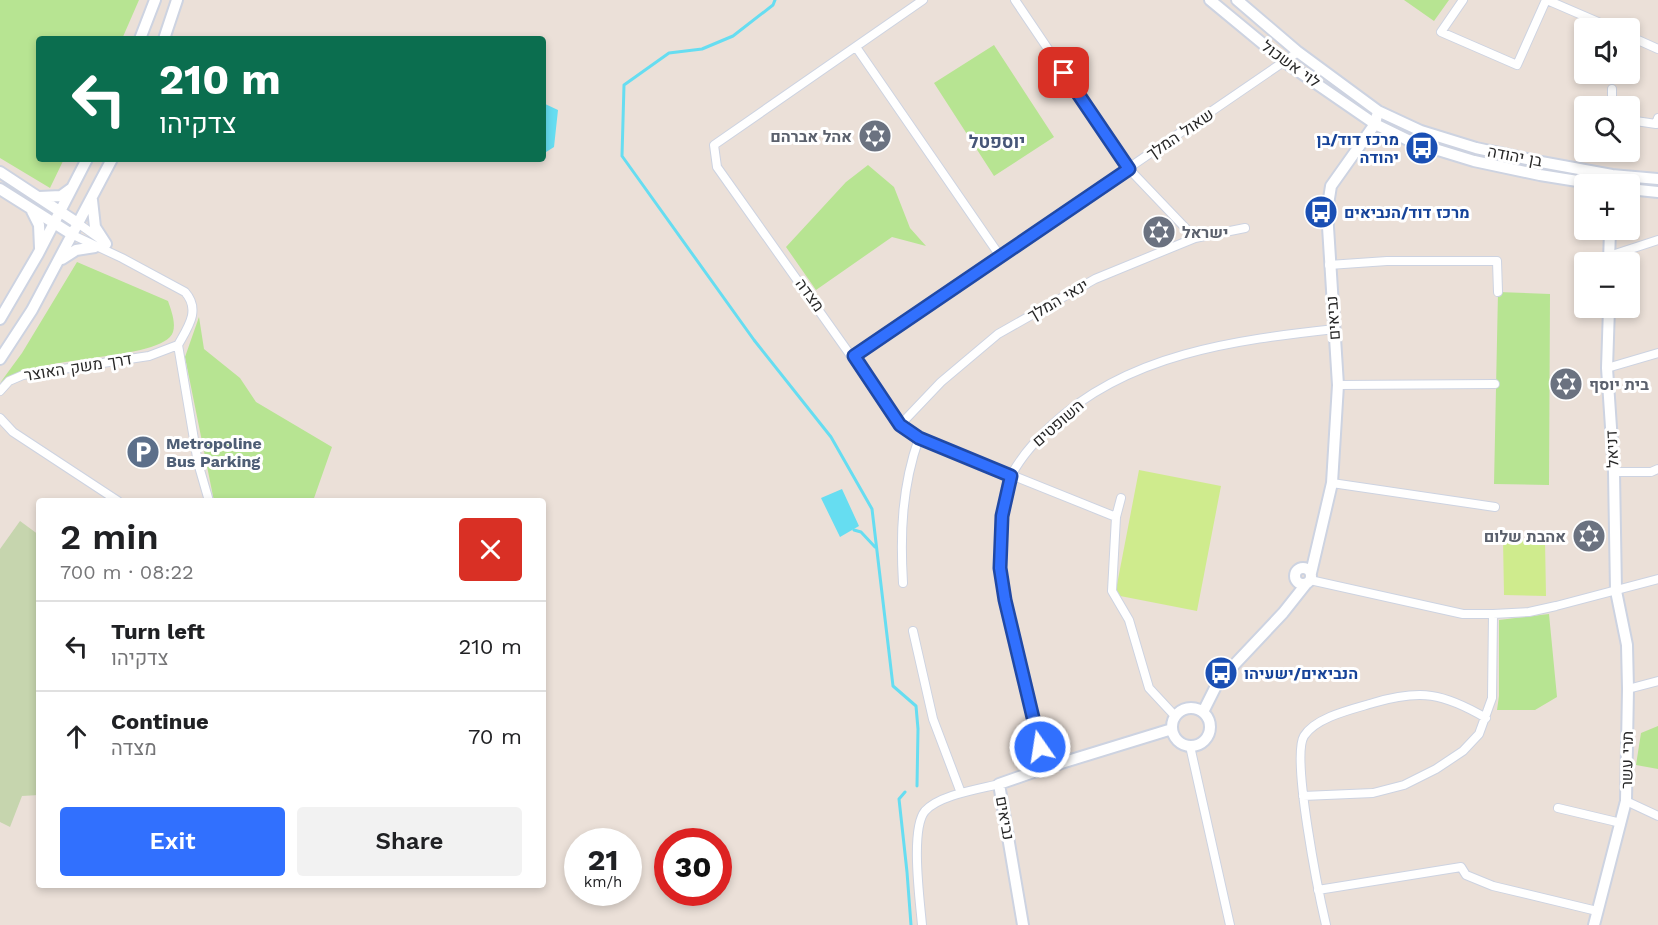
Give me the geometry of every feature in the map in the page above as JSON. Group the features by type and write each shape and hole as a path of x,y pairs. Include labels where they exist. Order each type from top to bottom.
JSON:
{"street":[{"path":"141,36 156,0"},
{"path":"165,36 177,0"},
{"path":"923,0 855,47 1000,256"},
{"path":"1015,0 1129,169 1195,238"},
{"name":"לוי אשכול","path":"1210,0 1285,62 1375,124"},
{"name":"לוי אשכול","path":"1237,0 1298,52 1378,111"},
{"path":"1463,0 1441,32 1517,65 1547,0 1589,18"},
{"path":"1640,41 1658,49"},
{"name":"מצדה","path":"855,47 714,145 717,167 854,356 900,425 919,438 1116,517"},
{"name":"שאול המלך","path":"854,356 1298,52"},
{"path":"1612,89 1612,96"},
{"name":"נביאים","path":"1203,712 1218,682 1283,613 1309,579 1332,483 1338,385 1327,211 1331,186 1375,124 1378,111"},
{"name":"בן יהודה","path":"1378,111 1421,131 1476,148 1586,174"},
{"path":"1640,122 1656,124 1658,118"},
{"name":"בן יהודה","path":"1375,124 1412,142 1474,161 1574,180"},
{"path":"0,318 38,254 86,162"},
{"path":"0,359 32,310 110,162"},
{"path":"0,172 79,224 100,245"},
{"name":"בן יהודה","path":"1640,179 1658,179"},
{"path":"39,197 61,196 74,186"},
{"path":"0,189 73,235 100,245 176,287 191,299 193,317 178,345 198,463 208,498"},
{"path":"1640,190 1658,192"},
{"path":"92,198 92,215 100,245"},
{"path":"30,208 39,227 41,239 38,254"},
{"name":"ינאי המלך","path":"900,425 941,382 998,334 1095,279 1195,238 1245,228"},
{"path":"1627,252 1658,240"},
{"path":"57,264 74,251 100,245"},
{"path":"1329,265 1387,261 1497,261 1498,292"},
{"name":"דניאל","path":"1609,318 1607,368 1614,472 1616,591"},
{"name":"השופטים","path":"1045,768 1005,600 1000,568 1002,516 1011,476 1030,446 1067,411 1114,380 1164,361 1216,346 1335,329"},
{"name":"דרך משק האוצר","path":"0,391 9,381 23,375 149,356 178,345"},
{"path":"161,351 180,360"},
{"path":"1607,368 1658,353"},
{"path":"1338,385 1495,384"},
{"path":"0,418 13,432 113,498"},
{"path":"903,583 900,544 903,505 910,463 919,438"},
{"path":"1614,472 1651,472 1658,469"},
{"path":"1332,483 1495,507"},
{"path":"1121,498 1116,517 1112,591 1129,620 1149,688 1174,716"},
{"name":"נביאים","path":"1283,613 1298,574 1318,538"},
{"path":"1298,574 1307,569 1309,579 1463,614 1529,612 1658,579"},
{"name":"תרי עשר","path":"1594,925 1626,801 1627,645 1616,591"},
{"path":"1304,796 1373,793 1404,785 1436,769 1463,751 1479,734 1492,698 1493,614"},
{"path":"913,631 933,719 961,793"},
{"path":"1628,689 1658,681"},
{"path":"1326,925 1318,890 1299,758 1303,737 1310,728 1344,712 1386,699 1433,694 1459,703 1486,718"},
{"path":"1189,708 1203,712 1210,725 1203,741 1190,746 1179,742 1172,729 1174,716 1189,708"},
{"name":"נביאים","path":"1023,925 999,784 1172,729"},
{"path":"1190,746 1230,925"},
{"path":"922,925 917,854 920,822 925,811 961,793 999,784"},
{"path":"1626,801 1658,816"},
{"path":"1558,808 1621,823"},
{"path":"1318,890 1461,867 1466,875 1484,883 1597,911"}],"green space":[{"path":"0,0 139,0 123,36 36,36 36,162 63,162 50,188 0,158"},
{"path":"1404,0 1449,0 1434,21"},
{"path":"994,45 1054,137 994,176 934,83"},
{"path":"868,165 894,187 910,228 926,246 892,237 816,290 786,247 846,182"},
{"path":"77,262 168,301 174,320 173,332 164,342 146,349 38,367 16,374 0,383 22,353"},
{"path":"1498,292 1550,294 1549,485 1494,484"},
{"path":"199,317 204,349 240,378 256,402 332,447 314,498 213,498 185,357"},
{"path":"1139,470 1221,486 1197,611 1115,595"},
{"path":"20,521 36,533 36,795 22,796 10,827 0,822 0,549"},
{"path":"1503,539 1545,540 1546,596 1504,595"},
{"path":"1549,614 1557,697 1535,710 1497,710 1499,620"},
{"path":"1658,726 1658,769 1636,765 1641,733"}],"water":[{"path":"546,104 558,110 554,147 546,152"},
{"path":"842,489 859,526 840,537 821,498"}],"waterway":[{"path":"775,0 773,5 733,36 702,49 669,53 624,85 622,156 754,340 831,437 872,509 893,686 916,706 917,786"},
{"path":"854,530 861,532 875,547"},
{"path":"905,792 899,799 911,925"}],"place":[{"name":"אהל אברהם","path":"875,136"},
{"name":"מרכז דוד/בן יהודה","path":"1422,148"},
{"name":"מרכז דוד/הנביאים","path":"1321,212"},
{"name":"ישראל","path":"1159,232"},
{"name":"בית יוסף","path":"1566,384"},
{"name":"Metropoline Bus Parking","path":"143,452"},
{"name":"אהבת שלום","path":"1589,536"},
{"name":"הנביאים/ישעיהו","path":"1221,673"}],"district":[{"name":"יוספטל","path":"997,141"}],"route":[{"path":"1040,747 1005,600 1000,568 1002,516 1011,476 919,438 900,425 854,356 1129,169 1064,73"}]}
